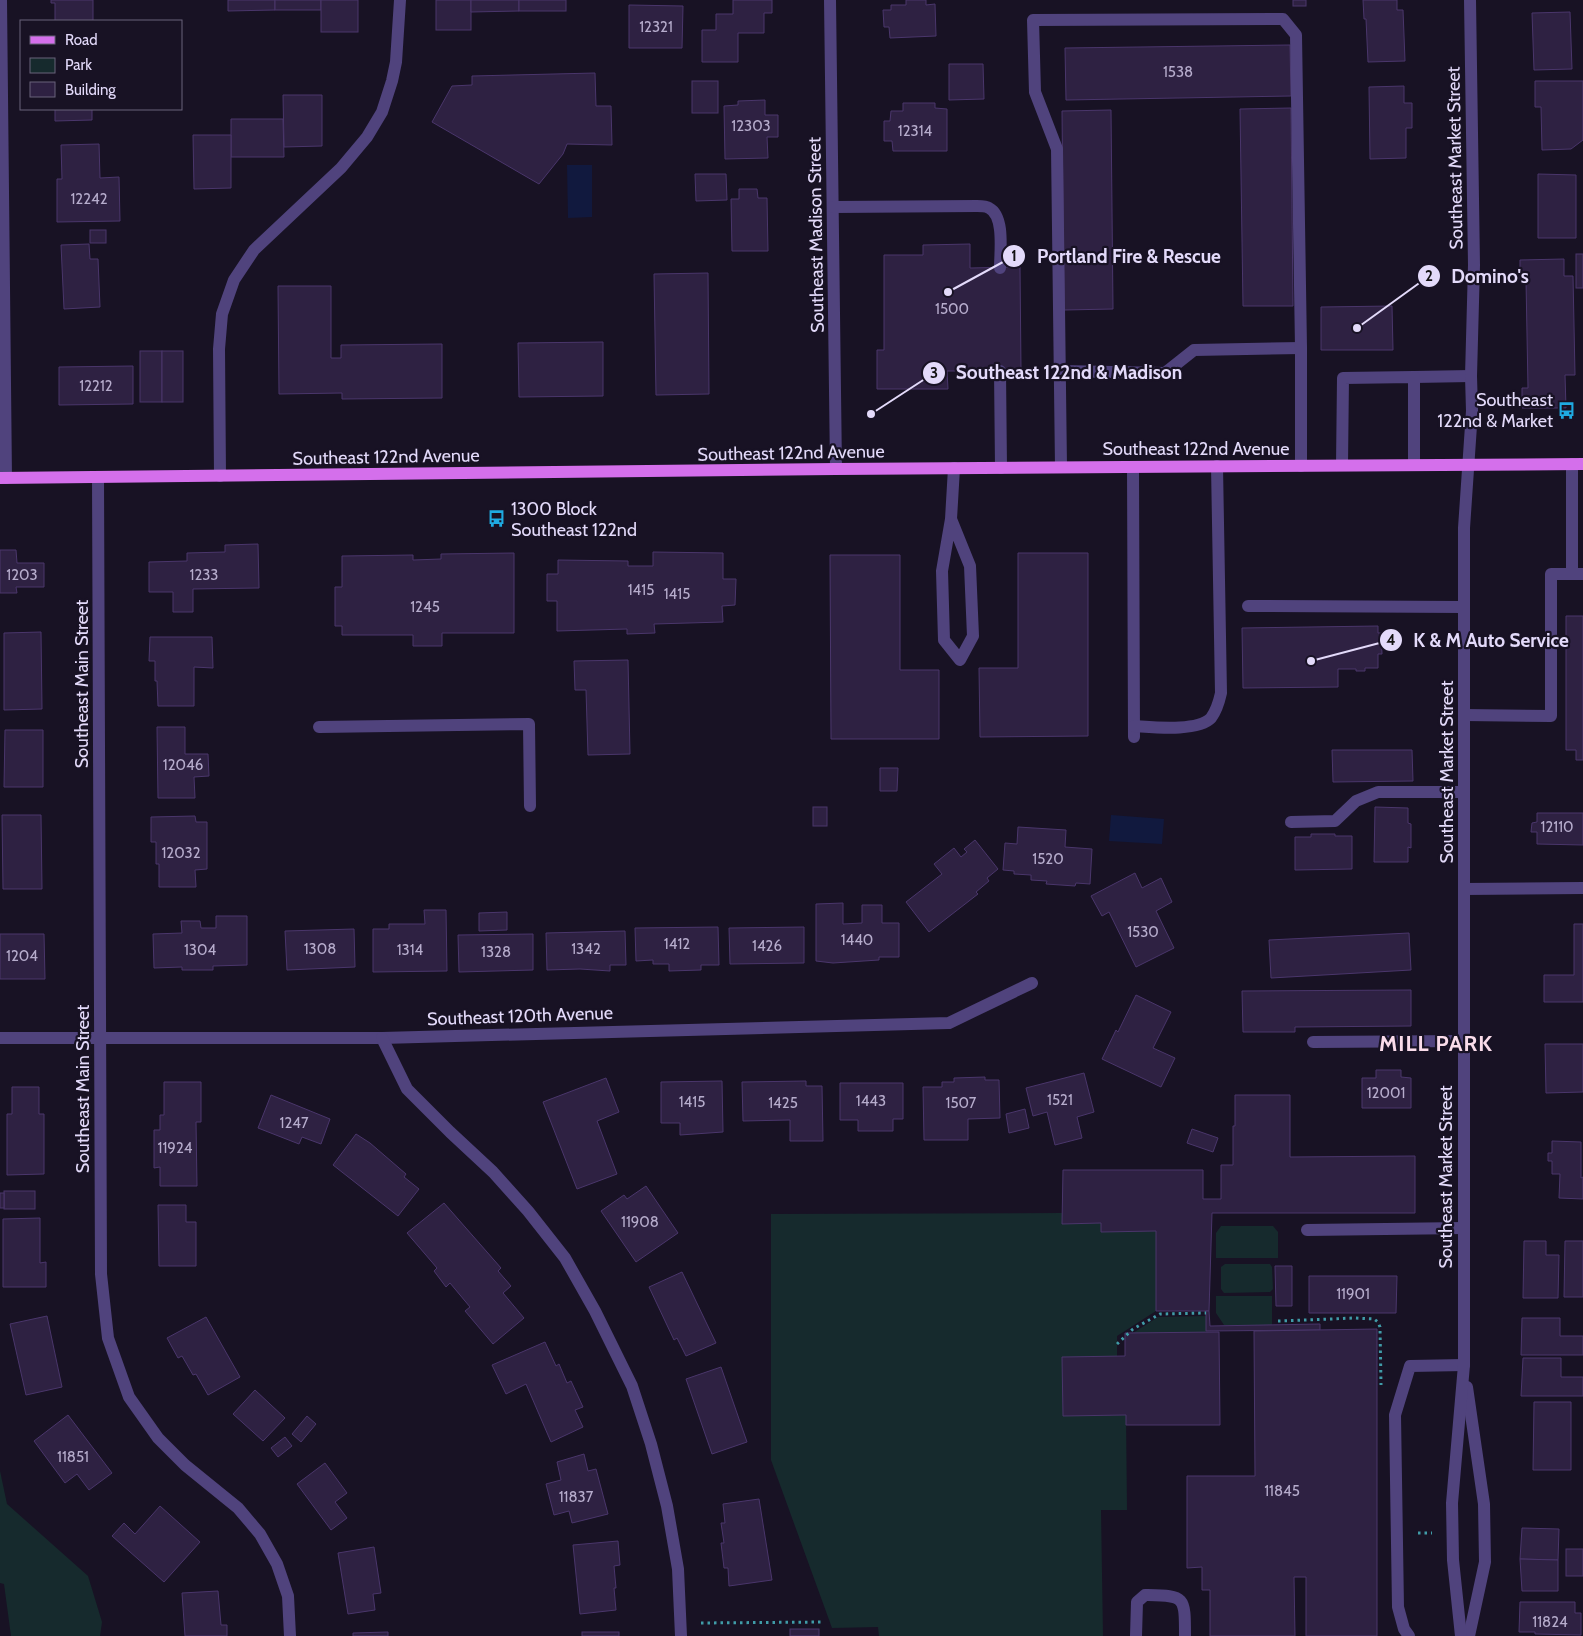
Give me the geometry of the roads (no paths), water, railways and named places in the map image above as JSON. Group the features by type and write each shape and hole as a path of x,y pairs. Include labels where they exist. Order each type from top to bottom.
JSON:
{"main road":[{"name":"Southeast 122nd Avenue","path":"3,478 836,469 1577,464"}],"street":[{"path":"1,0 3,478"},
{"path":"220,476 219,349 222,314 234,280 254,250 341,168 372,129 382,112 392,81 396,62 400,0"},
{"name":"Southeast Madison Street","path":"830,0 836,469"},
{"name":"Southeast Market Street","path":"1461,1636 1453,1560 1452,1503 1464,1365 1464,528 1472,411 1474,265 1470,0"},
{"path":"1061,467 1057,149 1035,92 1033,20 1283,19 1296,35 1301,466"},
{"path":"833,207 977,206 989,208 998,217 1000,268"},
{"path":"1060,371 1165,373 1194,350 1301,348"},
{"path":"1000,371 1001,468"},
{"path":"1342,465 1343,378 1471,376"},
{"path":"1414,377 1414,465"},
{"path":"1464,716 1551,716 1551,574 1577,574 1577,464"},
{"path":"1133,467 1134,732 1192,726 1209,719 1218,707 1222,693 1217,466"},
{"path":"951,519 970,566 973,636 960,660 944,640 942,571 951,519 954,468"},
{"name":"Southeast Main Street","path":"98,477 101,1274 108,1338 129,1397 158,1438 186,1466 238,1508 260,1534 277,1564 288,1596 290,1636"},
{"path":"1248,606 1464,607"},
{"path":"319,727 529,724 530,806"},
{"path":"1291,822 1334,821 1356,801 1378,792 1464,792"},
{"path":"1464,889 1583,888"},
{"name":"Southeast 120th Avenue","path":"0,1038 382,1038 949,1023 1032,982"},
{"path":"382,1038 408,1089 493,1172 528,1211 565,1258 595,1311 632,1386 651,1444 667,1506 678,1569 680,1630"},
{"path":"1313,1042 1464,1041"},
{"path":"1307,1230 1464,1228"},
{"path":"1408,1636 1398,1607 1395,1415 1410,1366 1464,1365"},
{"name":"Southeast Market Street","path":"1464,1365 1484,1504 1484,1562 1469,1636"},
{"path":"1136,1636 1137,1602 1145,1595 1173,1596 1181,1600 1185,1609 1185,1636"}],"water":[{"path":"567,165 592,165 592,217 568,218"},
{"path":"1111,815 1164,819 1162,844 1109,841"}],"place":[{"name":"Portland Fire & Rescue","path":"948,292"},
{"name":"Domino's","path":"1357,328"},
{"name":"Southeast 122nd & Market","path":"1567,410"},
{"name":"Southeast 122nd & Madison","path":"871,414"},
{"name":"1300 Block Southeast 122nd","path":"497,519"},
{"name":"K & M Auto Service","path":"1311,661"}],"district":[{"name":"MILL PARK","path":"1436,1043"}]}
